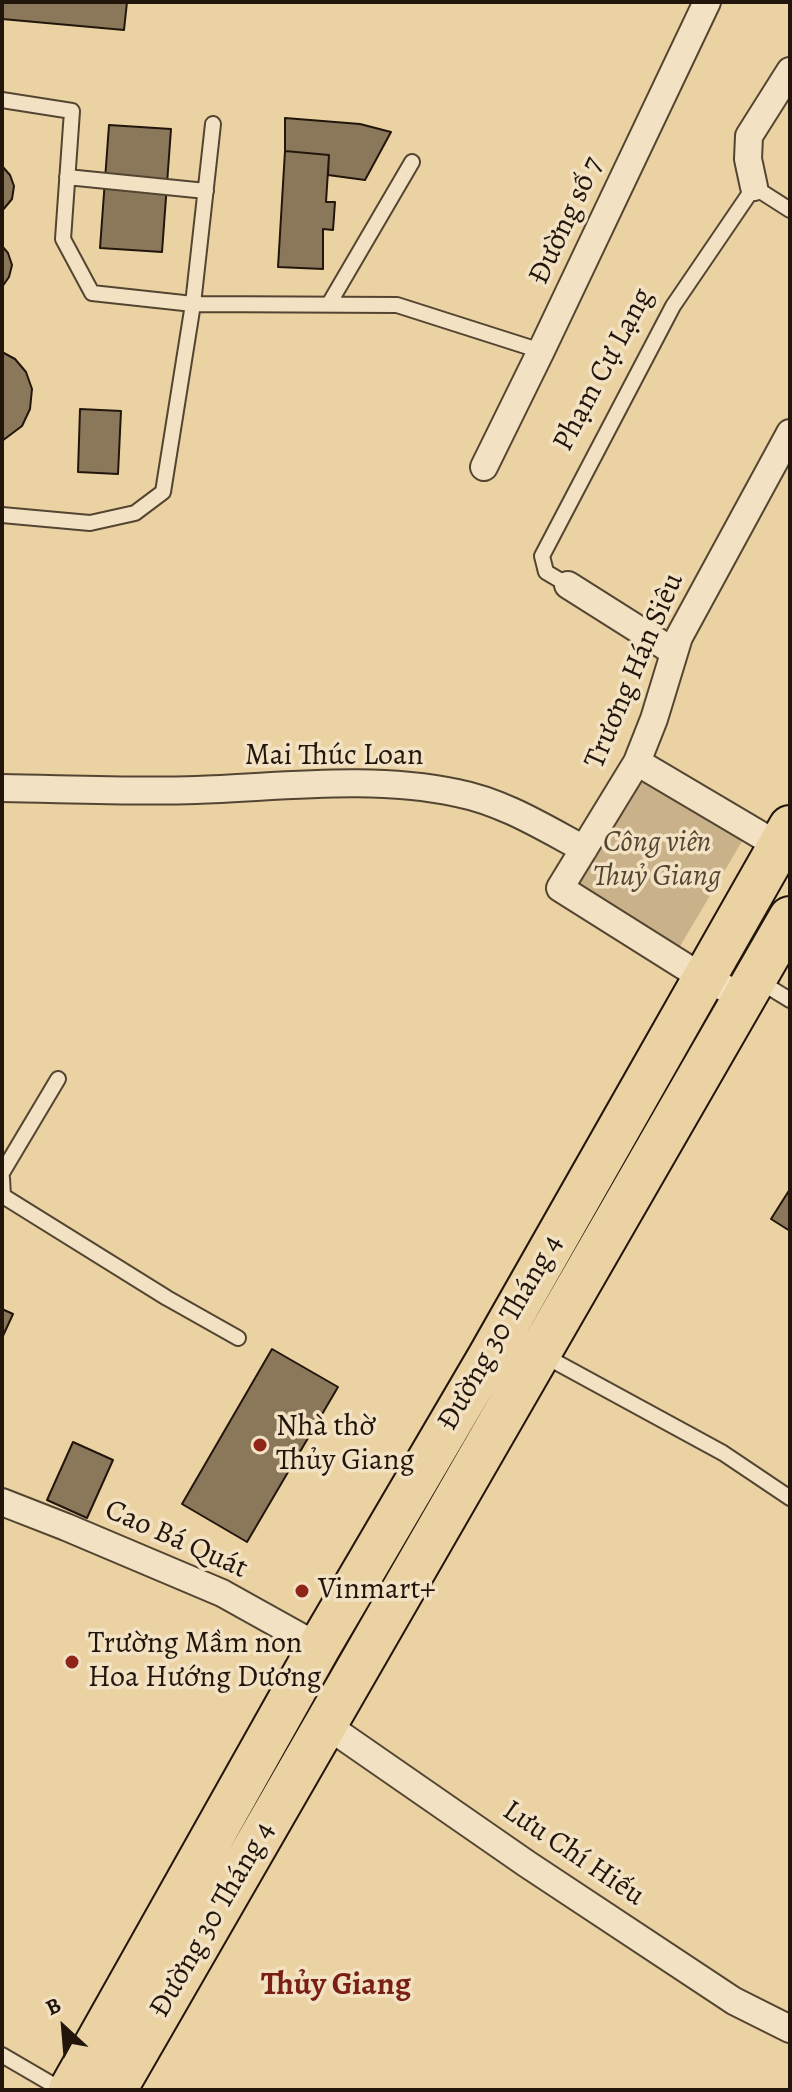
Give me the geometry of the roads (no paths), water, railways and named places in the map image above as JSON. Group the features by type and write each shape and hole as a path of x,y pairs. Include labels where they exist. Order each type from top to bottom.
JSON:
{"main road":[{"name":"Đường 30 Tháng 4","path":"70,2090 319,1647 489,1357 703,978 786,841"},
{"name":"Đường 30 Tháng 4","path":"115,2090 539,1353 763,992 790,918"},
{"path":"319,1647 358,1668"},
{"path":"291,1701 325,1724"}],"street":[{"name":"Đường số 7","path":"484,467 707,2"},
{"path":"754,187 748,159 749,136 790,71"},
{"name":"Trương Hán Siêu","path":"584,849 637,762 654,719 679,637 790,433"},
{"name":"Phạm Cự Lạng","path":"568,585 674,652"},
{"path":"637,762 786,841"},
{"name":"Mai Thúc Loan","path":"2,788 193,790 351,783 401,784 459,793 504,806 584,849"},
{"path":"584,849 560,888 703,978 763,992"},
{"name":"Cao Bá Quát","path":"2,1502 222,1593 319,1647"},
{"name":"Lưu Chí Hiếu","path":"325,1724 527,1864 734,2001 790,2029"}],"lane":[{"path":"2,100 72,111 63,239 92,293 193,304 397,305 541,351"},
{"path":"2,515 90,523 135,513 163,492 193,304 213,124"},
{"path":"329,304 412,162"},
{"path":"67,177 206,191"},
{"path":"754,187 790,210"},
{"name":"Phạm Cự Lạng","path":"568,585 546,572 542,556 673,306 754,187"},
{"path":"58,1079 2,1175 3,1196 167,1298 238,1338"},
{"path":"539,1353 723,1453 790,1498"},
{"path":"2,2055 62,2090"}],"place":[{"name":"Nhà thờ Thủy Giang","path":"260,1445"},
{"name":"Vinmart+","path":"302,1591"},
{"name":"Trường Mầm non Hoa Hướng Dương","path":"72,1662"}],"district":[{"name":"Thủy Giang","path":"336,1986"}],"park label":[{"name":"Công viên Thuỷ Giang","path":"657,861"}]}
